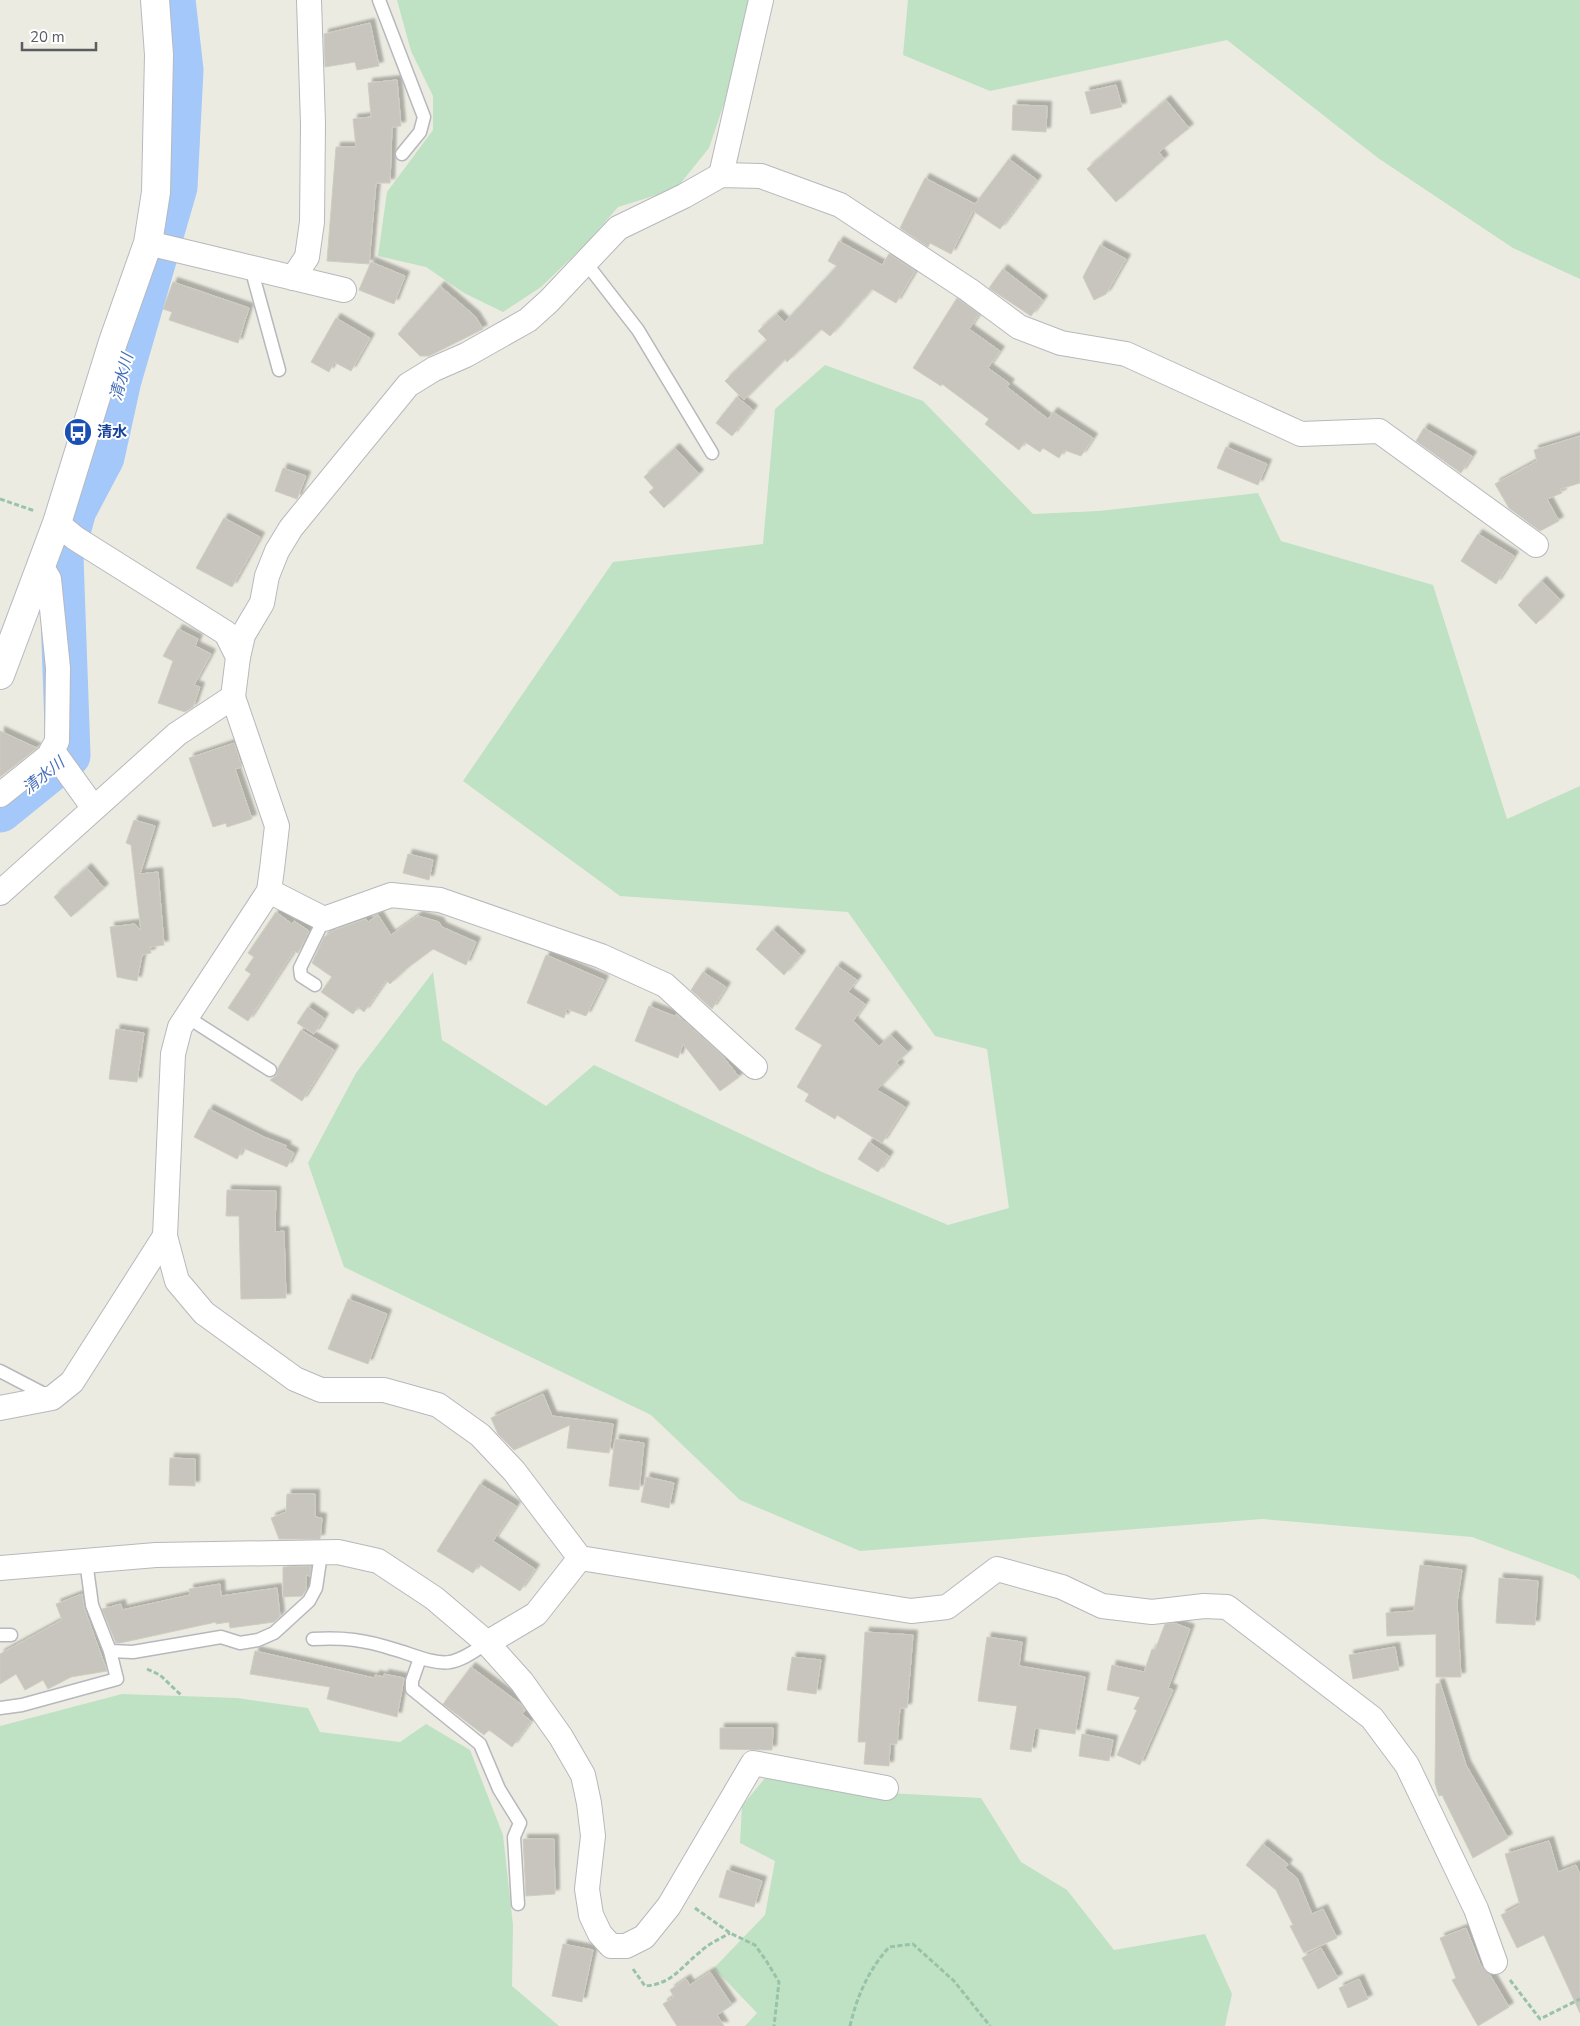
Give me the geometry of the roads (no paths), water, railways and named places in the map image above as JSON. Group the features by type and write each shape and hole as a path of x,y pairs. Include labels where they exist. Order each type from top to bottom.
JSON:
{"street":[{"path":"0,675 57,523 113,342 148,243 156,192 159,55 155,0"},
{"path":"293,278 307,258 312,222 313,124 308,0"},
{"path":"721,175 762,0"},
{"path":"1495,1962 1476,1909 1411,1773 1372,1718 1227,1608 1204,1606 1152,1612 1102,1606 1062,1587 998,1569 947,1607 911,1610 580,1558 514,1471 480,1435 438,1405 384,1390 321,1390 294,1379 204,1313 177,1281 165,1236 173,1054 180,1027 269,891 276,826 234,697 238,657 244,635 262,603 267,576 277,551 291,528 408,385 434,369 466,355 528,320 586,263 618,228 684,196 721,175 761,176 840,205 970,290 1019,327 1061,343 1126,354 1300,434 1379,431 1536,545"},
{"path":"148,243 344,290"},
{"path":"57,523 75,538 226,633 238,657"},
{"path":"0,795 50,756 57,741 58,668 49,579 42,566"},
{"path":"0,892 177,734 234,697"},
{"path":"52,750 94,807"},
{"path":"269,891 324,918 391,895 440,900 601,956 665,986 755,1067"},
{"path":"0,1408 52,1398 72,1382 165,1236"},
{"path":"0,1568 156,1555 321,1554 338,1552 378,1561 434,1598 487,1643 528,1690 561,1737 583,1775 593,1836 587,1889 591,1916 600,1934 611,1946 626,1946 644,1937 676,1894 753,1763 886,1788"},
{"path":"487,1643 536,1614 580,1558"}],"lane":[{"path":"379,0 424,117 420,132 402,154"},
{"path":"586,263 638,330 712,453"},
{"path":"251,268 279,370"},
{"path":"315,985 300,976 300,968 324,918"},
{"path":"187,1017 270,1070"},
{"path":"0,1371 52,1398"},
{"path":"110,1651 133,1652 220,1638 240,1643 258,1640 274,1633 309,1601 316,1588 321,1554"},
{"path":"0,1708 22,1705 116,1679 110,1651 92,1604 86,1561"},
{"path":"313,1640 343,1637 393,1649 420,1658 449,1663 487,1643"},
{"path":"420,1658 412,1681 412,1689 480,1744 499,1789 520,1823 514,1837 518,1904"}],"waterway":[{"name":"清水川","path":"0,810 68,755 61,557 74,510 102,457 119,380 175,187 181,70 173,0"}],"place":[{"name":"清水","path":"78,432"}]}
